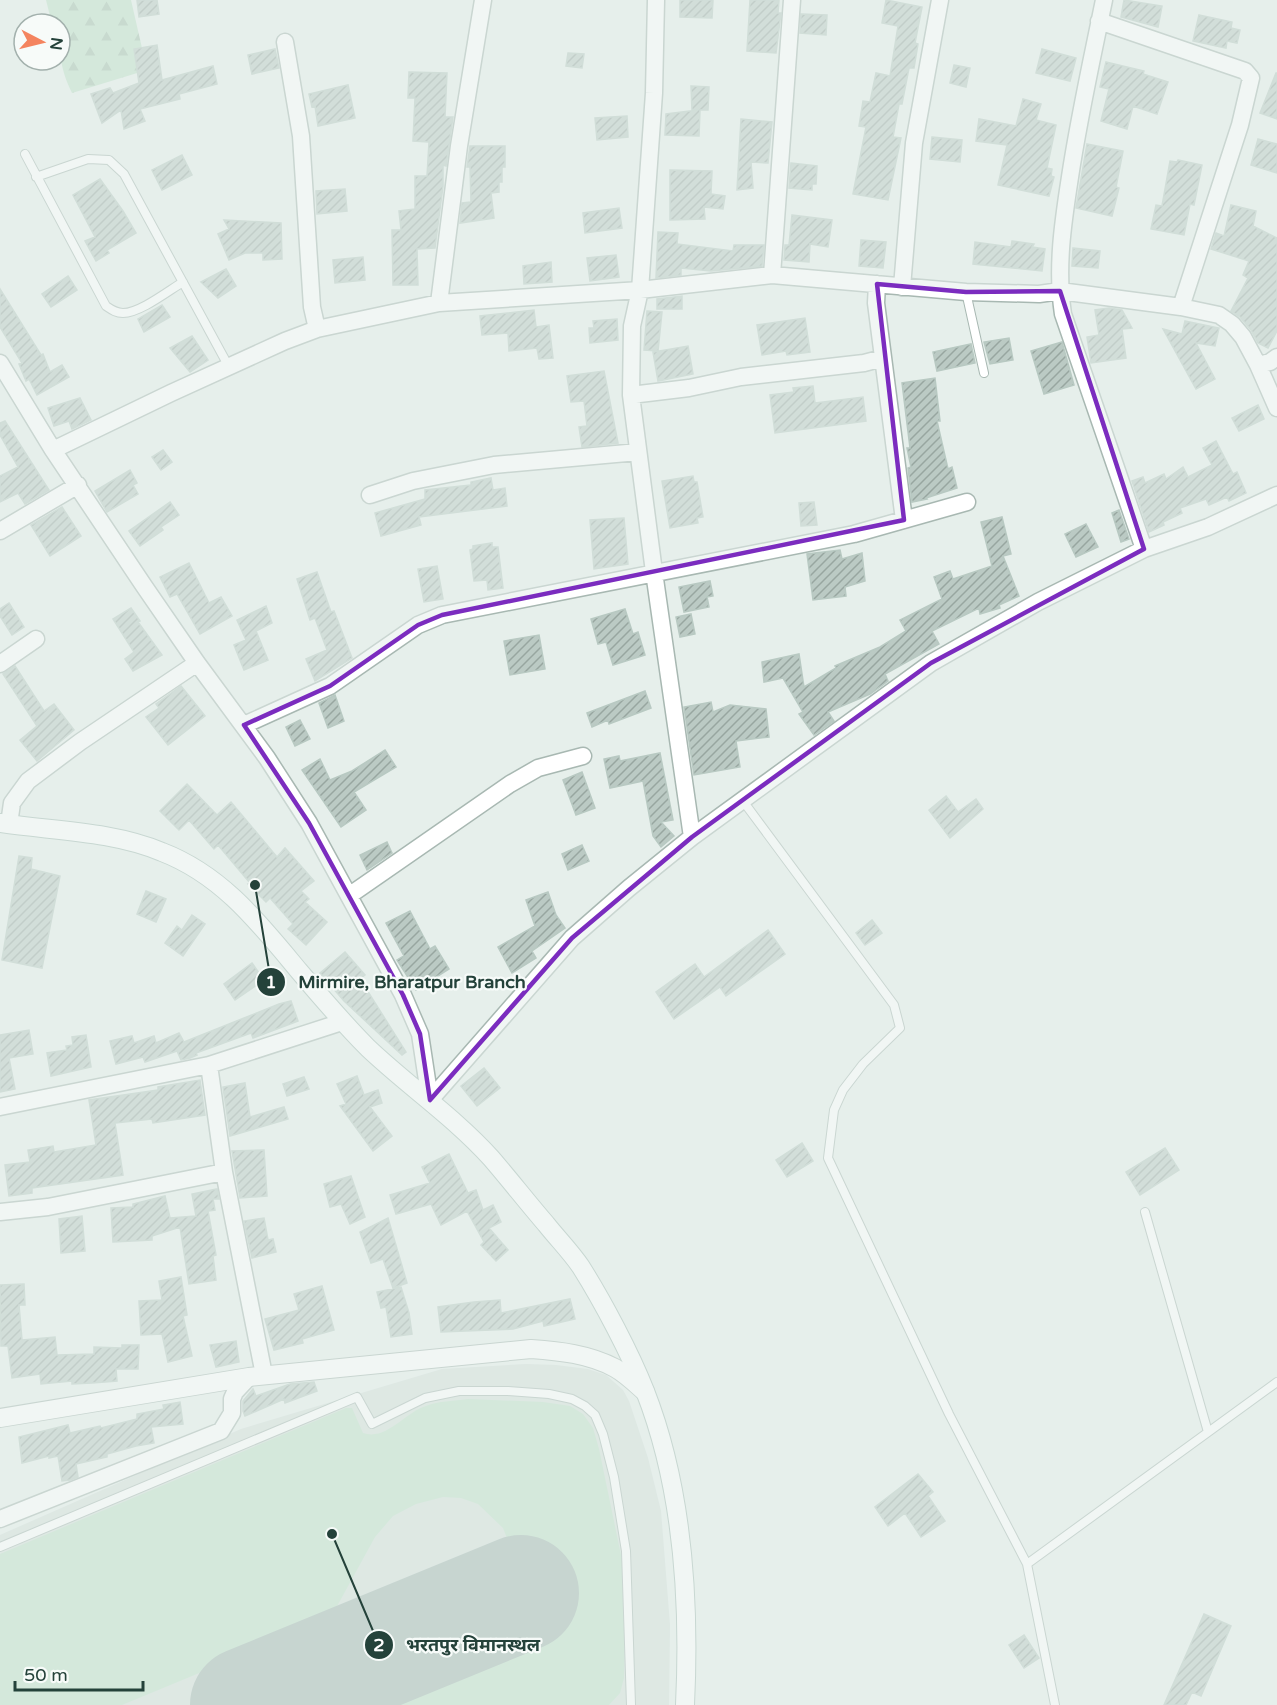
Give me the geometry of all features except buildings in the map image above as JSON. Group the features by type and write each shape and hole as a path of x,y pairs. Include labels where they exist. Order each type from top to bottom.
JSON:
{"main road":[{"path":"4,824 121,839 161,851 196,868 226,890 256,920 342,1023 489,1157 580,1265 615,1328 645,1392 666,1460 678,1521 686,1631 685,1705"},
{"path":"0,1418 256,1376 531,1349 586,1357 615,1368 645,1392"}],"street":[{"path":"439,303 459,146 483,0"},
{"path":"656,0 654,93 640,290 633,326 632,395 654,572 692,837"},
{"path":"772,275 792,0"},
{"path":"902,286 914,143 940,0"},
{"path":"1104,0 1081,108 1066,200 1061,248 1060,291 1063,314 1144,549"},
{"path":"1099,21 1245,71 1251,78 1240,125 1181,307"},
{"path":"285,42 301,136 312,307 317,329"},
{"path":"53,450 285,341 317,329 439,303 640,290 772,275 966,292 1039,294 1060,291 1181,307 1219,315 1232,324 1243,337 1277,408"},
{"path":"877,284 876,303 904,520"},
{"path":"1258,365 1270,362 1277,357"},
{"path":"632,395 689,388 741,376 864,363 883,358"},
{"path":"0,363 53,450 197,663 244,725 309,823 403,995 420,1034 429,1100"},
{"path":"370,495 413,481 494,465 638,452"},
{"path":"0,531 78,485"},
{"path":"429,1100 572,938 629,888 692,837 931,663 1038,602 1144,549 1208,527 1277,495"},
{"path":"244,725 330,686 418,625 442,615 854,534 967,502"},
{"path":"0,664 36,639"},
{"path":"4,824 12,803 28,781 80,742 197,663"},
{"path":"350,895 510,784 538,768 583,756"},
{"path":"0,1107 208,1065 342,1023"},
{"path":"0,1519 221,1431 232,1413 235,1392 256,1376 208,1065"},
{"path":"0,1212 48,1207 224,1172"}],"lane":[{"path":"25,154 106,306 115,312 134,311 183,282"},
{"path":"36,177 88,159 110,160 124,174 229,367"},
{"path":"966,292 984,373"},
{"path":"743,801 894,1005 900,1028 863,1064 843,1090 834,1110 828,1158 949,1414 1027,1564 1055,1705"},
{"path":"1145,1212 1208,1432"},
{"path":"1027,1564 1277,1382"},
{"path":"0,1547 357,1397 372,1424 425,1398 459,1392 518,1392 549,1394 572,1399 595,1415 603,1434 614,1477 626,1551 631,1705"}],"highlighted area":[{"path":"877,284 966,292 1060,291 1144,549 931,663 692,837 572,938 430,1100 420,1034 403,995 309,823 244,725 330,686 418,625 442,615 904,520"}],"shaded area":[{"path":"526,1364 588,1369 606,1375 623,1390 629,1401 648,1458 661,1511 670,1625 669,1705 0,1705 0,1535 241,1429 442,1369"}],"green space":[{"path":"46,0 131,0 147,70 72,93 64,72 72,72 72,12 49,12"},
{"path":"468,1399 543,1402 570,1406 583,1414 593,1428 622,1560 625,1622 624,1678 620,1693 609,1705 322,1705 538,1616 503,1528 478,1504 461,1498 443,1497 416,1504 393,1516 375,1537 330,1619 122,1705 0,1705 0,1554 346,1408 352,1408 363,1433 372,1434 388,1430 426,1406"}],"runway":[{"path":"248,1705 521,1593"}],"place":[{"name":"Mirmire, Bharatpur Branch","path":"255,885"},
{"name":"भरतपुर विमानस्थल","path":"332,1534"}]}
